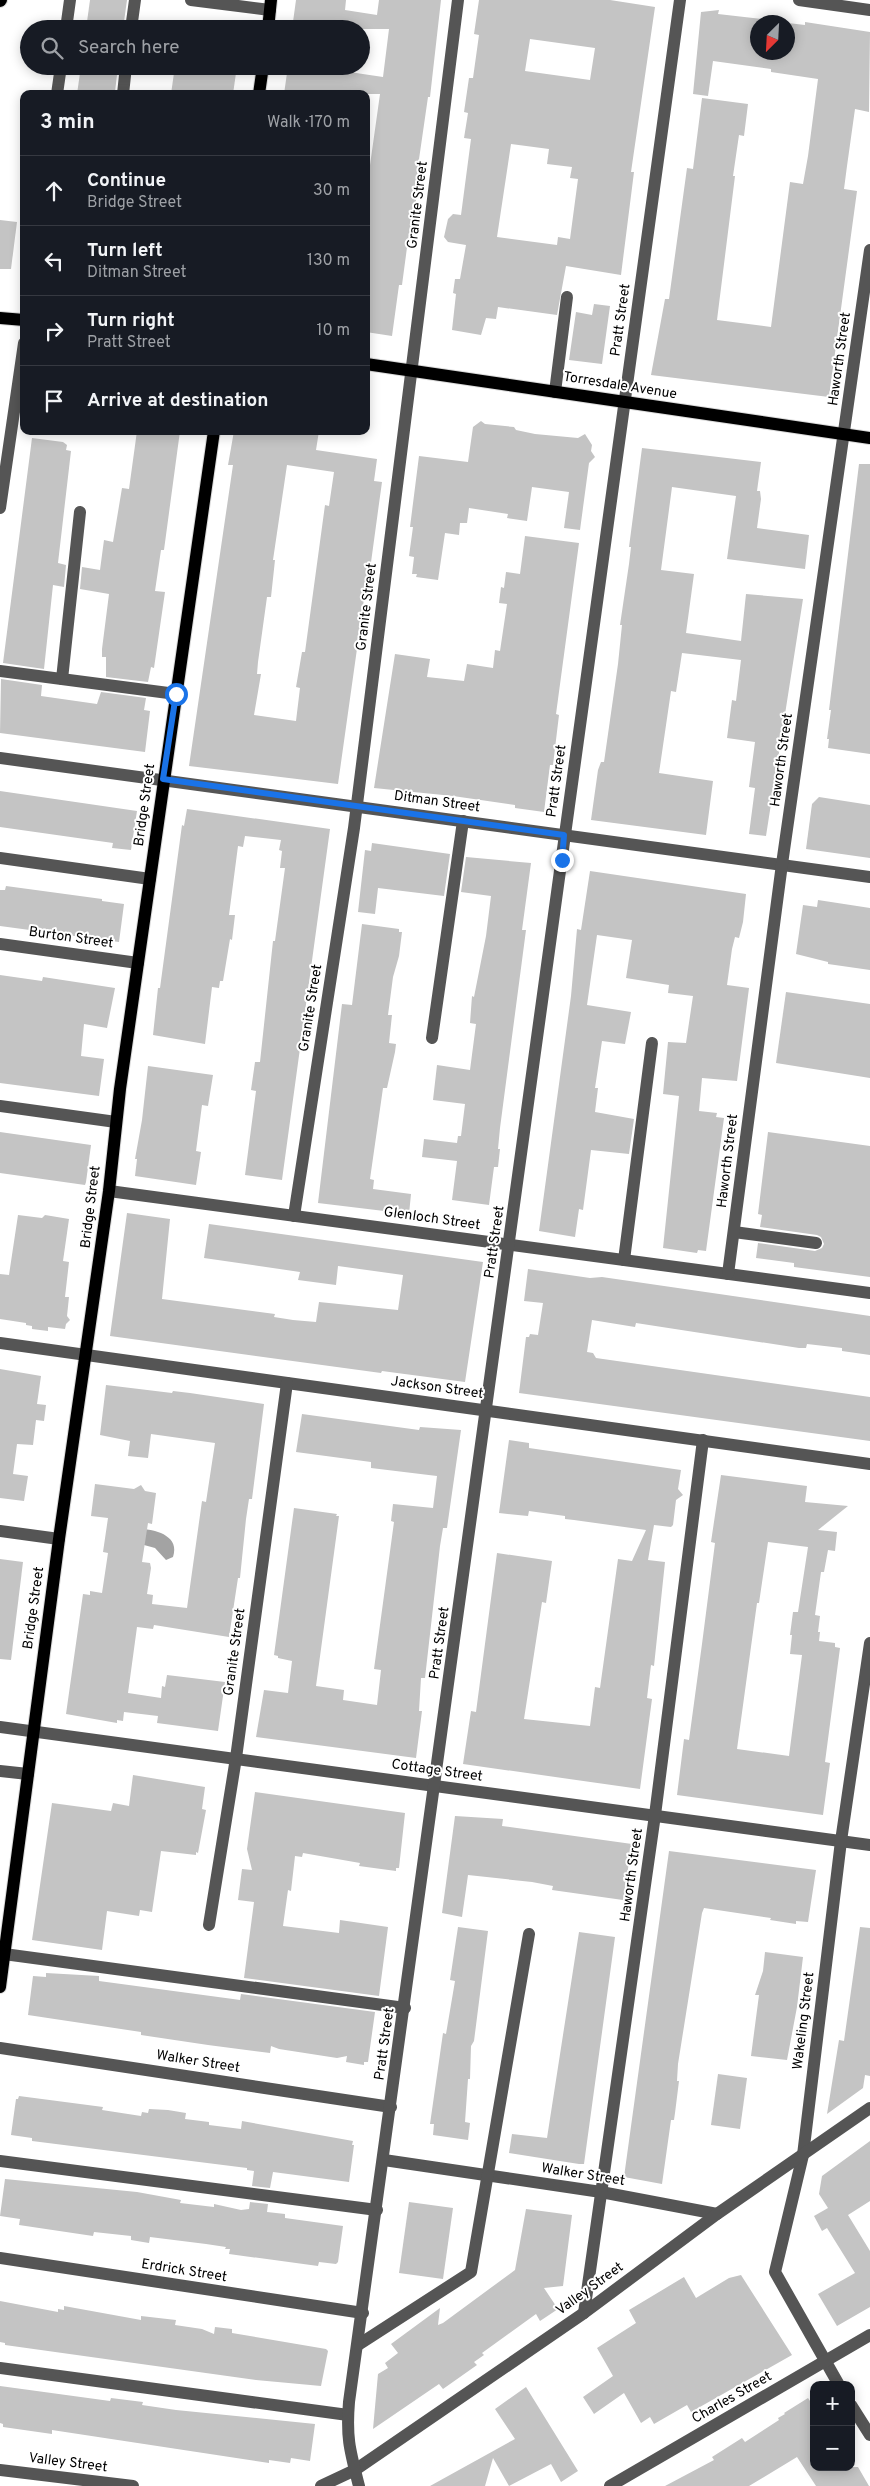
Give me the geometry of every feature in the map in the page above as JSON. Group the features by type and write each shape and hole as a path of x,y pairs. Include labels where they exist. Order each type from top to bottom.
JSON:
{"main road":[{"path":"269,20 271,5"},
{"path":"260,90 262,75"},
{"path":"0,318 20,320"},
{"name":"Torresdale Avenue","path":"370,365 870,438"},
{"name":"Bridge Street","path":"0,1987 59,1538 109,1191 116,1122 163,779 213,435"}],"street":[{"path":"67,20 70,0"},
{"path":"132,20 135,0"},
{"path":"190,0 271,5"},
{"name":"Granite Street","path":"294,1216 355,806 458,0"},
{"name":"Pratt Street","path":"359,2486 347,2432 348,2415 680,0"},
{"path":"799,0 870,10"},
{"path":"58,90 60,75"},
{"path":"123,90 125,75"},
{"name":"Haworth Street","path":"728,1274 782,864 870,250"},
{"path":"554,392 566,297"},
{"path":"0,508 6,429 20,362"},
{"path":"62,679 80,512"},
{"path":"0,671 176,694"},
{"name":"Ditman Street","path":"0,758 870,877"},
{"path":"432,1038 463,821"},
{"path":"0,858 150,879"},
{"name":"Burton Street","path":"0,944 138,963"},
{"path":"624,1260 652,1043"},
{"path":"0,1106 116,1122"},
{"name":"Glenloch Street","path":"109,1191 870,1293"},
{"path":"734,1232 816,1243"},
{"name":"Jackson Street","path":"0,1343 870,1464"},
{"name":"Granite Street","path":"209,1925 236,1758 287,1383"},
{"name":"Haworth Street","path":"584,2313 655,1815 703,1440"},
{"path":"0,1530 59,1538"},
{"name":"Wakeling Street","path":"836,2381 775,2272 803,2155 841,1841 870,1643"},
{"name":"Cottage Street","path":"0,1728 236,1758 870,1845"},
{"path":"0,1771 28,1774"},
{"path":"358,2345 471,2272 529,1934"},
{"path":"4,1954 405,2008"},
{"name":"Walker Street","path":"0,2048 391,2107"},
{"name":"Valley Street","path":"321,2486 355,2470 584,2313 717,2214 870,2108"},
{"name":"Walker Street","path":"384,2160 601,2192 717,2214"},
{"path":"0,2161 377,2210"},
{"name":"Erdrick Street","path":"0,2258 363,2313"},
{"name":"Charles Street","path":"610,2486 870,2335"},
{"path":"0,2368 348,2415"},
{"path":"855,2412 870,2436"},
{"name":"Valley Street","path":"0,2470 133,2486"}],"shaded area":[{"path":"143,1529 161,1533 171,1540 174,1550 173,1557 166,1560 155,1548 144,1545"}],"building":[{"path":"90,0 127,0 124,20 87,20"},
{"path":"296,0 346,0 345,10 377,15 379,0 441,0 430,97 428,97 417,173 420,174 402,285 399,285 392,336 370,333 370,165 380,94 370,94 370,90 285,90 287,75 370,75 383,77 389,29 370,29 370,20 293,20"},
{"path":"479,0 610,0 655,7 631,172 634,172 621,275 566,266 557,315 498,307 496,319 486,318 481,335 452,330 456,294 453,293 455,279 460,279 466,245 448,242 444,237 448,219 453,214 461,215 471,139 464,138 468,113 464,112 469,78 473,78 479,35 474,34","holes":["530,39 595,48 590,80 525,71","511,144 549,149 547,164 572,167 570,178 578,179 570,239 558,237 557,245 497,237"]},
{"path":"719,10 718,14 750,18 750,60 795,60 795,24 805,25 805,22 870,32 869,112 855,109 844,189 857,191 829,397 651,375 665,299 669,299 687,168 693,169 702,98 748,104 744,136 739,135 733,176 735,176 717,320 771,327 790,182 803,184 808,156 818,79 771,72 771,69 713,61 708,96 693,94 701,12"},
{"path":"80,75 117,75 115,90 78,90"},
{"path":"174,75 236,75 234,90 172,90"},
{"path":"0,220 17,222 11,269 0,269"},
{"path":"594,304 610,306 602,364 569,360 576,312 592,315"},
{"path":"481,421 485,424 514,427 516,430 535,434 578,438 585,434 592,445 591,451 595,457 589,463 580,530 564,528 569,492 532,487 527,521 507,518 508,514 469,508 467,523 460,523 459,535 445,533 438,580 416,577 417,574 412,574 414,557 409,556 413,527 410,527 419,456 468,462 473,427"},
{"path":"136,435 179,435 164,550 161,550 155,591 165,592 154,668 151,667 148,682 106,677 106,657 102,657 102,649 109,594 80,589 82,567 100,570 104,540 113,542 122,488 129,489"},
{"path":"233,435 318,435 316,450 377,459 374,481 382,482 338,784 189,766 233,465 228,465","holes":["287,465 334,472 329,506 325,505 305,652 302,652 296,687 300,688 296,721 254,715 261,674 257,674 258,662 267,597 271,597 275,560 273,560"]},
{"path":"32,438 63,442 67,445 66,450 71,451 58,563 66,565 64,587 53,585 44,669 3,663"},
{"path":"642,448 761,462 757,491 760,491 761,499 757,528 809,535 805,569 727,559 736,496 672,487 661,570 694,574 686,633 741,641 746,594 803,599 766,836 749,834 755,788 749,787 755,742 727,738 732,700 736,701 741,660 682,653 676,692 671,691 659,773 713,781 706,835 591,820 598,770 601,762 604,762 618,664 622,625 620,625"},
{"path":"859,464 870,464 870,754 828,748 829,739 827,739"},
{"path":"525,536 579,543 556,714 559,715 553,765 550,765 544,812 515,808 515,805 453,796 374,788 395,654 430,659 427,677 464,681 467,664 493,668 495,650 500,651 507,604 499,603 501,587 504,588 506,572 520,574"},
{"path":"1,679 42,685 41,696 97,704 101,692 146,698 144,710 150,711 145,752 0,733"},
{"path":"0,791 137,811 131,850 112,848 113,843 0,827"},
{"path":"819,797 870,805 870,858 806,849 812,804"},
{"path":"187,809 330,829 282,1180 245,1175 256,1091 251,1090 255,1062 260,1062 273,941 275,941 285,868 280,868 282,851 279,850 281,840 245,836 243,847 238,846 229,915 235,915 232,940 230,939 223,981 220,981 219,988 212,987 205,1044 153,1035 182,825 184,826"},
{"path":"372,843 450,854 444,896 378,888 375,914 358,912 365,850 371,851"},
{"path":"466,857 531,863 522,930 526,930 500,1128 498,1167 494,1167 489,1205 452,1200 457,1161 422,1157 424,1139 457,1143 458,1136 461,1136 465,1104 433,1100 437,1065 470,1070 476,1024 470,1023 472,996 474,997 486,936 491,896 461,892"},
{"path":"590,871 746,894 743,922 739,938 735,937 727,985 749,988 737,1081 702,1078 699,1111 717,1113 716,1117 724,1118 706,1251 698,1250 697,1253 663,1248 679,1096 663,1094 668,1042 686,1043 693,996 668,993 669,985 626,978 632,940 597,935 587,1005 631,1012 625,1044 602,1041 595,1088 598,1088 595,1112 634,1119 629,1154 591,1150 583,1210 579,1209 575,1237 539,1231 571,996 577,929 581,930"},
{"path":"6,886 102,899 102,901 124,904 119,942 0,926 0,890 5,890"},
{"path":"818,900 870,908 870,970 828,964 828,962 796,954 803,905 817,907"},
{"path":"362,924 399,929 399,932 402,932 388,1015 392,1015 389,1043 396,1044 395,1052 387,1088 383,1088 370,1179 374,1180 373,1189 411,1194 409,1214 318,1203 342,1004 352,1005"},
{"path":"0,975 42,981 43,977 115,988 107,1028 84,1024 81,1056 104,1059 99,1096 0,1083"},
{"path":"786,992 870,1004 870,1078 776,1063"},
{"path":"148,1066 213,1075 208,1106 202,1105 196,1151 201,1152 196,1185 135,1176 137,1159 135,1159 142,1120"},
{"path":"0,1132 91,1145 85,1185 0,1173"},
{"path":"768,1132 870,1146 870,1277 794,1267 794,1263 756,1258 758,1243 815,1251 822,1248 824,1244 821,1237 817,1235 760,1227 762,1215 758,1214"},
{"path":"127,1213 170,1219 162,1299 275,1314 274,1317 293,1320 316,1322 319,1302 398,1310 403,1275 338,1266 336,1285 298,1280 300,1272 204,1258 209,1224 483,1262 465,1382 382,1371 381,1373 110,1336"},
{"path":"18,1215 42,1218 45,1215 69,1219 63,1261 69,1262 65,1297 69,1297 67,1316 70,1320 66,1324 65,1329 48,1327 48,1331 32,1329 32,1326 26,1325 26,1323 0,1319 0,1274 9,1275"},
{"path":"528,1269 590,1278 602,1277 870,1316 870,1355 842,1351 842,1348 807,1344 806,1348 799,1348 636,1323 635,1327 592,1320 587,1352 593,1353 596,1358 870,1397 870,1441 519,1393 526,1337 529,1337 530,1334 538,1335 543,1303 524,1301"},
{"path":"0,1369 41,1376 37,1404 46,1405 44,1421 36,1420 33,1445 17,1444 13,1474 28,1476 24,1501 0,1498"},
{"path":"106,1385 172,1393 173,1391 190,1393 264,1404 252,1499 249,1499 240,1578 238,1578 229,1637 154,1625 153,1629 137,1627 128,1693 161,1698 162,1686 165,1687 167,1675 225,1682 218,1731 157,1723 158,1716 124,1712 123,1721 117,1720 117,1723 66,1714 83,1594 90,1595 90,1591 102,1593 108,1553 103,1552 108,1518 91,1516 95,1484 134,1489 141,1485 145,1491 156,1493 152,1524 148,1523 142,1562 150,1563 151,1568 147,1594 153,1595 152,1604 187,1608 202,1501 206,1502 215,1443 151,1434 148,1458 128,1456 130,1441 100,1435"},
{"path":"302,1414 419,1430 420,1427 461,1430 447,1528 443,1528 440,1546 425,1678 421,1678 419,1711 422,1711 416,1758 256,1737 264,1690 288,1693 292,1661 278,1658 278,1656 274,1655 294,1508 337,1514 336,1516 339,1516 316,1686 344,1690 343,1700 377,1705 381,1670 374,1669 394,1522 391,1521 393,1504 433,1508 437,1476 371,1468 371,1462 296,1452"},
{"path":"509,1440 529,1443 529,1448 681,1470 678,1489 683,1495 676,1500 673,1525 671,1527 654,1525 648,1560 665,1562 654,1666 651,1665 647,1698 652,1699 640,1789 463,1764 471,1711 476,1712 497,1553 552,1561 546,1603 542,1602 524,1719 590,1726 595,1687 600,1688 618,1559 632,1561 646,1530 565,1519 565,1516 529,1511 528,1516 499,1513"},
{"path":"721,1475 807,1486 805,1502 848,1506 818,1530 837,1532 835,1551 828,1550 824,1572 821,1572 815,1615 820,1616 819,1641 835,1643 835,1647 840,1648 825,1762 830,1763 823,1815 677,1795 684,1739 689,1740 702,1644 715,1543 711,1542","holes":["768,1542 808,1547 798,1612 793,1612 790,1635 792,1635 790,1654 802,1655 789,1756 737,1749 757,1603 759,1603"]},
{"path":"0,1559 23,1562 11,1660 0,1659"},
{"path":"133,1775 205,1787 202,1809 206,1810 198,1853 196,1852 196,1855 161,1851 152,1912 140,1910 139,1916 107,1911 102,1950 32,1940 52,1803 111,1811 113,1803 129,1806"},
{"path":"255,1792 405,1813 399,1868 396,1868 396,1871 359,1866 360,1863 303,1853 302,1857 295,1856 291,1891 288,1890 283,1926 339,1933 340,1920 388,1927 379,1996 244,1978 254,1902 238,1900 242,1869 252,1870 247,1849"},
{"path":"455,1816 503,1819 502,1826 632,1844 623,1900 552,1890 553,1886 532,1882 468,1875 462,1917 442,1913"},
{"path":"669,1851 816,1870 808,1922 796,1921 796,1924 770,1920 771,1918 704,1908 678,2064 677,2081 679,2081 674,2120 671,2120 662,2184 624,2177"},
{"path":"458,1927 488,1931 474,2041 471,2046 470,2079 468,2079 465,2122 470,2123 468,2140 433,2135 434,2124 430,2124 443,2033 446,2034 455,1981 450,1980"},
{"path":"860,1927 870,1928 870,2076 865,2075 863,2088 827,2114 839,2040 844,2041"},
{"path":"579,1932 615,1937 584,2164 509,2153 512,2134 547,2138"},
{"path":"765,1952 803,1957 797,2007 787,2060 751,2056 759,1995 755,1995 763,1971"},
{"path":"46,1973 99,1976 99,1981 240,2000 241,1994 375,2012 368,2062 364,2062 364,2065 346,2062 347,2056 337,2058 279,2049 271,2046 270,2053 208,2045 141,2035 141,2032 28,2015 33,1976 46,1977"},
{"path":"718,2074 747,2078 740,2129 711,2125"},
{"path":"19,2096 103,2107 102,2110 141,2116 142,2112 148,2113 149,2109 168,2110 186,2113 185,2119 209,2122 209,2125 241,2129 242,2121 353,2141 349,2182 273,2172 270,2188 252,2186 254,2171 247,2170 247,2168 32,2141 32,2138 11,2135 16,2099"},
{"path":"870,2141 870,2201 848,2215 870,2251 870,2307 837,2326 818,2294 855,2273 827,2228 822,2231 814,2216 828,2208 819,2194 822,2176"},
{"path":"5,2179 137,2192 181,2200 180,2203 214,2207 214,2204 241,2210 249,2209 250,2202 268,2204 267,2212 285,2214 285,2218 343,2226 338,2262 336,2264 319,2262 318,2266 229,2254 230,2249 225,2249 226,2247 206,2244 150,2237 149,2243 131,2240 131,2236 94,2232 93,2236 19,2225 20,2219 0,2216"},
{"path":"409,2202 453,2208 443,2279 399,2273"},
{"path":"526,2209 572,2215 563,2286 544,2288 558,2309 540,2321 536,2314 482,2353 484,2355 474,2362 477,2365 443,2389 439,2384 373,2429 378,2374 388,2368 385,2363 398,2353 391,2344 440,2308 438,2325 443,2323 515,2270"},
{"path":"741,2275 792,2355 691,2412 687,2405 654,2424 650,2417 641,2423 624,2393 594,2414 583,2397 613,2376 597,2348 636,2323 629,2310 684,2277 696,2298 729,2278"},
{"path":"0,2301 58,2312 58,2309 64,2310 64,2306 141,2320 141,2316 176,2320 175,2325 202,2329 214,2334 215,2327 232,2329 232,2333 326,2349 328,2351 321,2386 256,2380 5,2345 5,2343 0,2342"},
{"path":"0,2386 110,2401 111,2398 143,2402 142,2405 176,2410 315,2424 310,2461 291,2458 290,2463 269,2460 269,2463 52,2430 52,2434 3,2427 3,2424 0,2423"},
{"path":"526,2387 578,2471 561,2482 551,2464 509,2486 493,2458 485,2486 430,2486 515,2439 495,2409"},
{"path":"808,2398 810,2401 810,2471 855,2471 855,2467 858,2467 869,2486 816,2486 797,2457 749,2486 665,2486 714,2460 712,2457 742,2438 745,2442 779,2420 778,2418"}],"route":[{"path":"176,694 163,779 564,835 562,860"}]}
